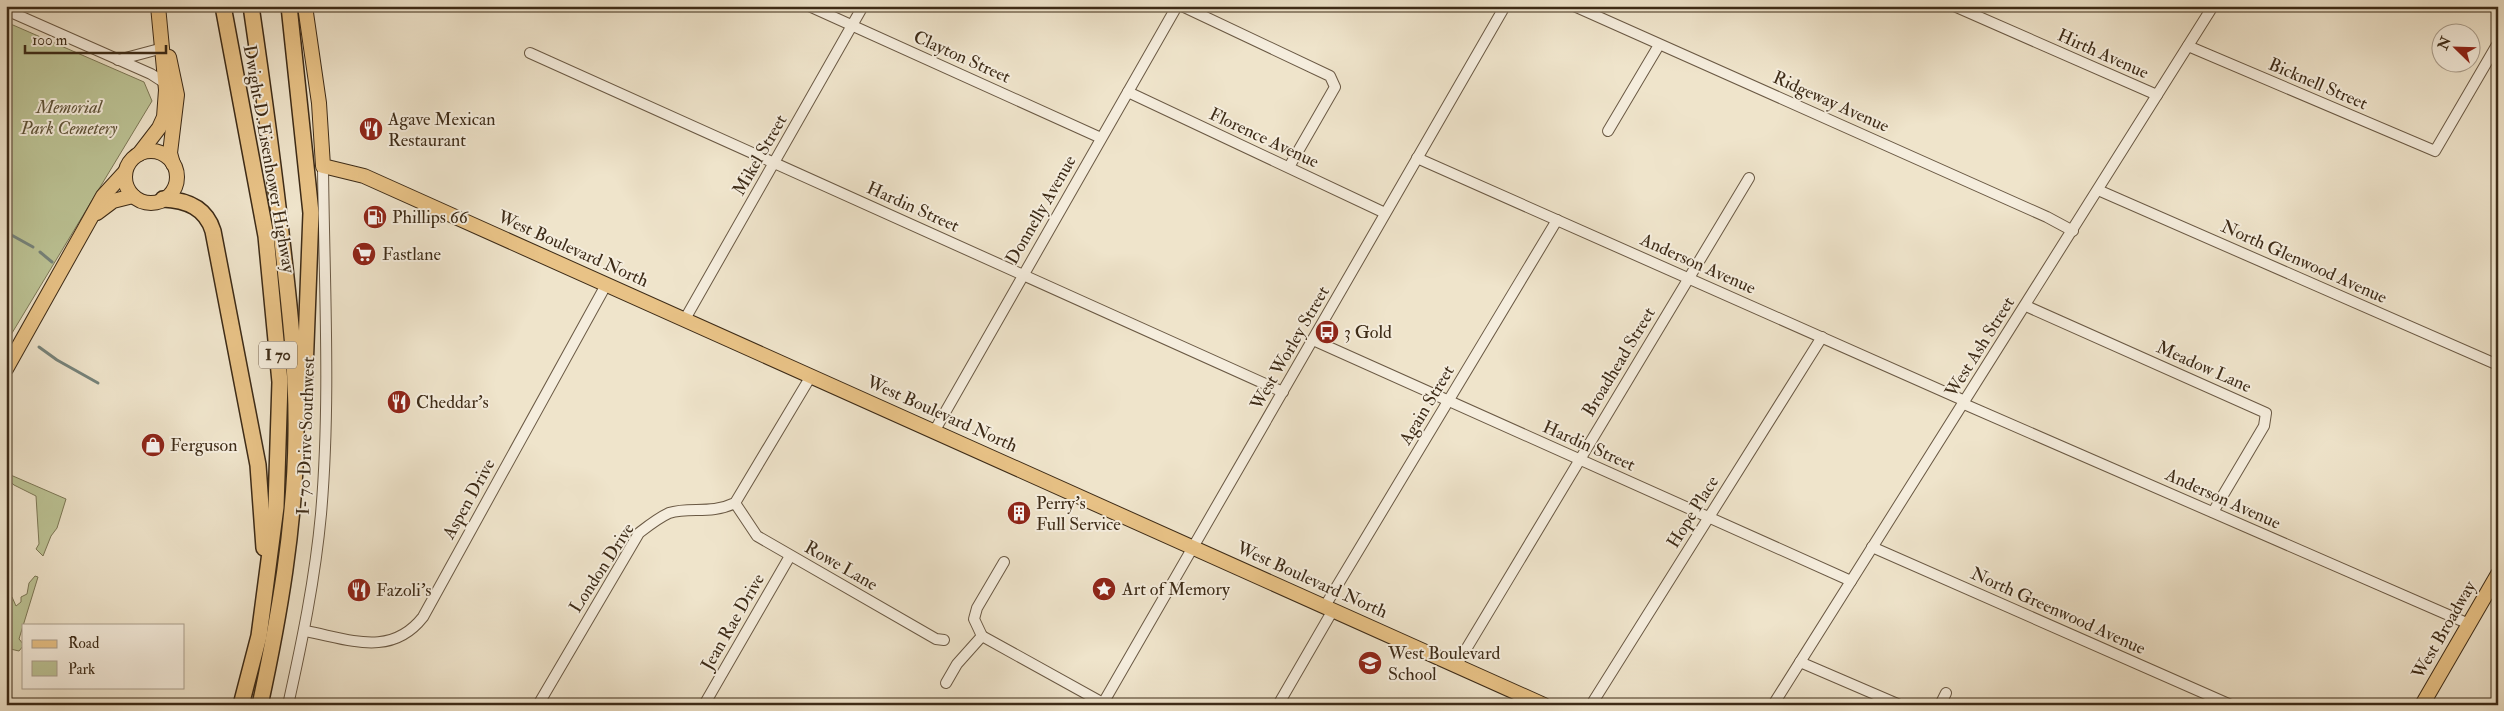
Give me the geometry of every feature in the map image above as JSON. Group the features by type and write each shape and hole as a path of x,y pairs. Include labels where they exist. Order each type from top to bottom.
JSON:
{"highway":[{"name":"Dwight D. Eisenhower Highway","path":"223,6 266,236 280,382 276,507 259,636 241,705"},
{"name":"Dwight D. Eisenhower Highway","path":"252,6 273,158 293,339 296,435 292,508 272,648 260,705"},
{"path":"289,6 311,214 304,413 296,435"},
{"path":"164,199 178,199 188,202 209,219 213,231 258,465 266,581"}],"main road":[{"path":"6,368 103,196 125,172 131,160 139,154 160,128 164,117 165,83 158,6"},
{"path":"305,6 319,103 322,166"},
{"path":"125,172 126,185 133,196 148,202 164,199 170,194 176,179 170,153 177,95 171,60 163,48"},
{"path":"139,154 146,152 161,153 173,164"},
{"name":"West Boulevard North","path":"322,166 364,176 935,430 1544,705"},
{"path":"94,215 113,201 133,196"},
{"name":"West Broadway","path":"2422,705 2498,574"}],"street":[{"name":"Clayton Street","path":"808,6 1102,138"},
{"name":"Mikel Street","path":"685,319 863,6"},
{"name":"Donnelly Avenue","path":"935,430 1176,6"},
{"path":"1182,6 1330,76 1335,87 1289,168"},
{"name":"West Worley Street","path":"1103,704 1505,6"},
{"name":"Ridgeway Avenue","path":"1574,6 2047,216 2073,231"},
{"name":"Hirth Avenue","path":"1954,6 2157,95"},
{"name":"West Ash Street","path":"1773,705 1965,403 2213,6"},
{"path":"6,10 151,74 165,83"},
{"name":"Bicknell Street","path":"2188,46 2435,151 2498,43"},
{"path":"1608,131 1659,45"},
{"path":"118,60 163,48"},
{"name":"Hardin Street","path":"530,53 1283,392"},
{"name":"Florence Avenue","path":"1128,92 1386,213"},
{"name":"Anderson Avenue","path":"1417,158 1822,337 1965,403 2469,624"},
{"name":"I- 70 Drive Southwest","path":"288,705 305,631 321,514 326,390 322,166"},
{"name":"Broadhead Street","path":"1456,666 1749,178"},
{"name":"North Glenwood Avenue","path":"2098,190 2498,365"},
{"name":"Again Street","path":"1278,705 1329,608 1557,220"},
{"name":"Aspen Drive","path":"305,631 376,644 401,637 413,630 423,617 606,285"},
{"name":"Meadow Lane","path":"2026,306 2266,413 2264,426 2213,512"},
{"name":"Hope Place","path":"1591,705 1822,337"},
{"name":"Hardin Street","path":"1313,340 1851,581"},
{"path":"735,503 811,376"},
{"name":"Rowe Lane","path":"735,503 757,536 936,639 944,640"},
{"name":"London Drive","path":"538,705 639,533 654,521 670,513 712,510 735,503"},
{"name":"North Greenwood Avenue","path":"1872,547 2231,705"},
{"name":"Jean Rae Drive","path":"704,705 790,556"},
{"path":"1004,562 977,608 974,619 982,636 1103,704"},
{"path":"946,683 958,664 982,636"},
{"path":"1800,662 1900,705"},
{"path":"1940,705 1946,693"}],"green space":[{"name":"Memorial Park Cemetery","path":"6,22 144,82 152,101 6,343"},
{"path":"6,473 66,499 57,528 51,536 43,556 36,549 39,544 36,496 14,485 6,478"},
{"path":"35,576 38,577 24,624 22,624 19,639 22,643 22,647 19,651 6,648 6,596 12,597 16,606 21,602 21,597 27,594 29,583"}],"waterway":[{"path":"6,232 33,247"},
{"path":"40,252 52,262"},
{"path":"39,347 57,360 98,383"}],"place":[{"name":"Agave Mexican Restaurant","path":"371,129"},
{"name":"Phillips 66","path":"375,217"},
{"name":"Fastlane","path":"364,254"},
{"name":"3 Gold","path":"1327,332"},
{"name":"Cheddar's","path":"399,402"},
{"name":"Ferguson","path":"153,445"},
{"name":"Perry's Full Service","path":"1019,513"},
{"name":"Art of Memory","path":"1104,589"},
{"name":"Fazoli's","path":"359,590"},
{"name":"West Boulevard School","path":"1370,663"}]}
